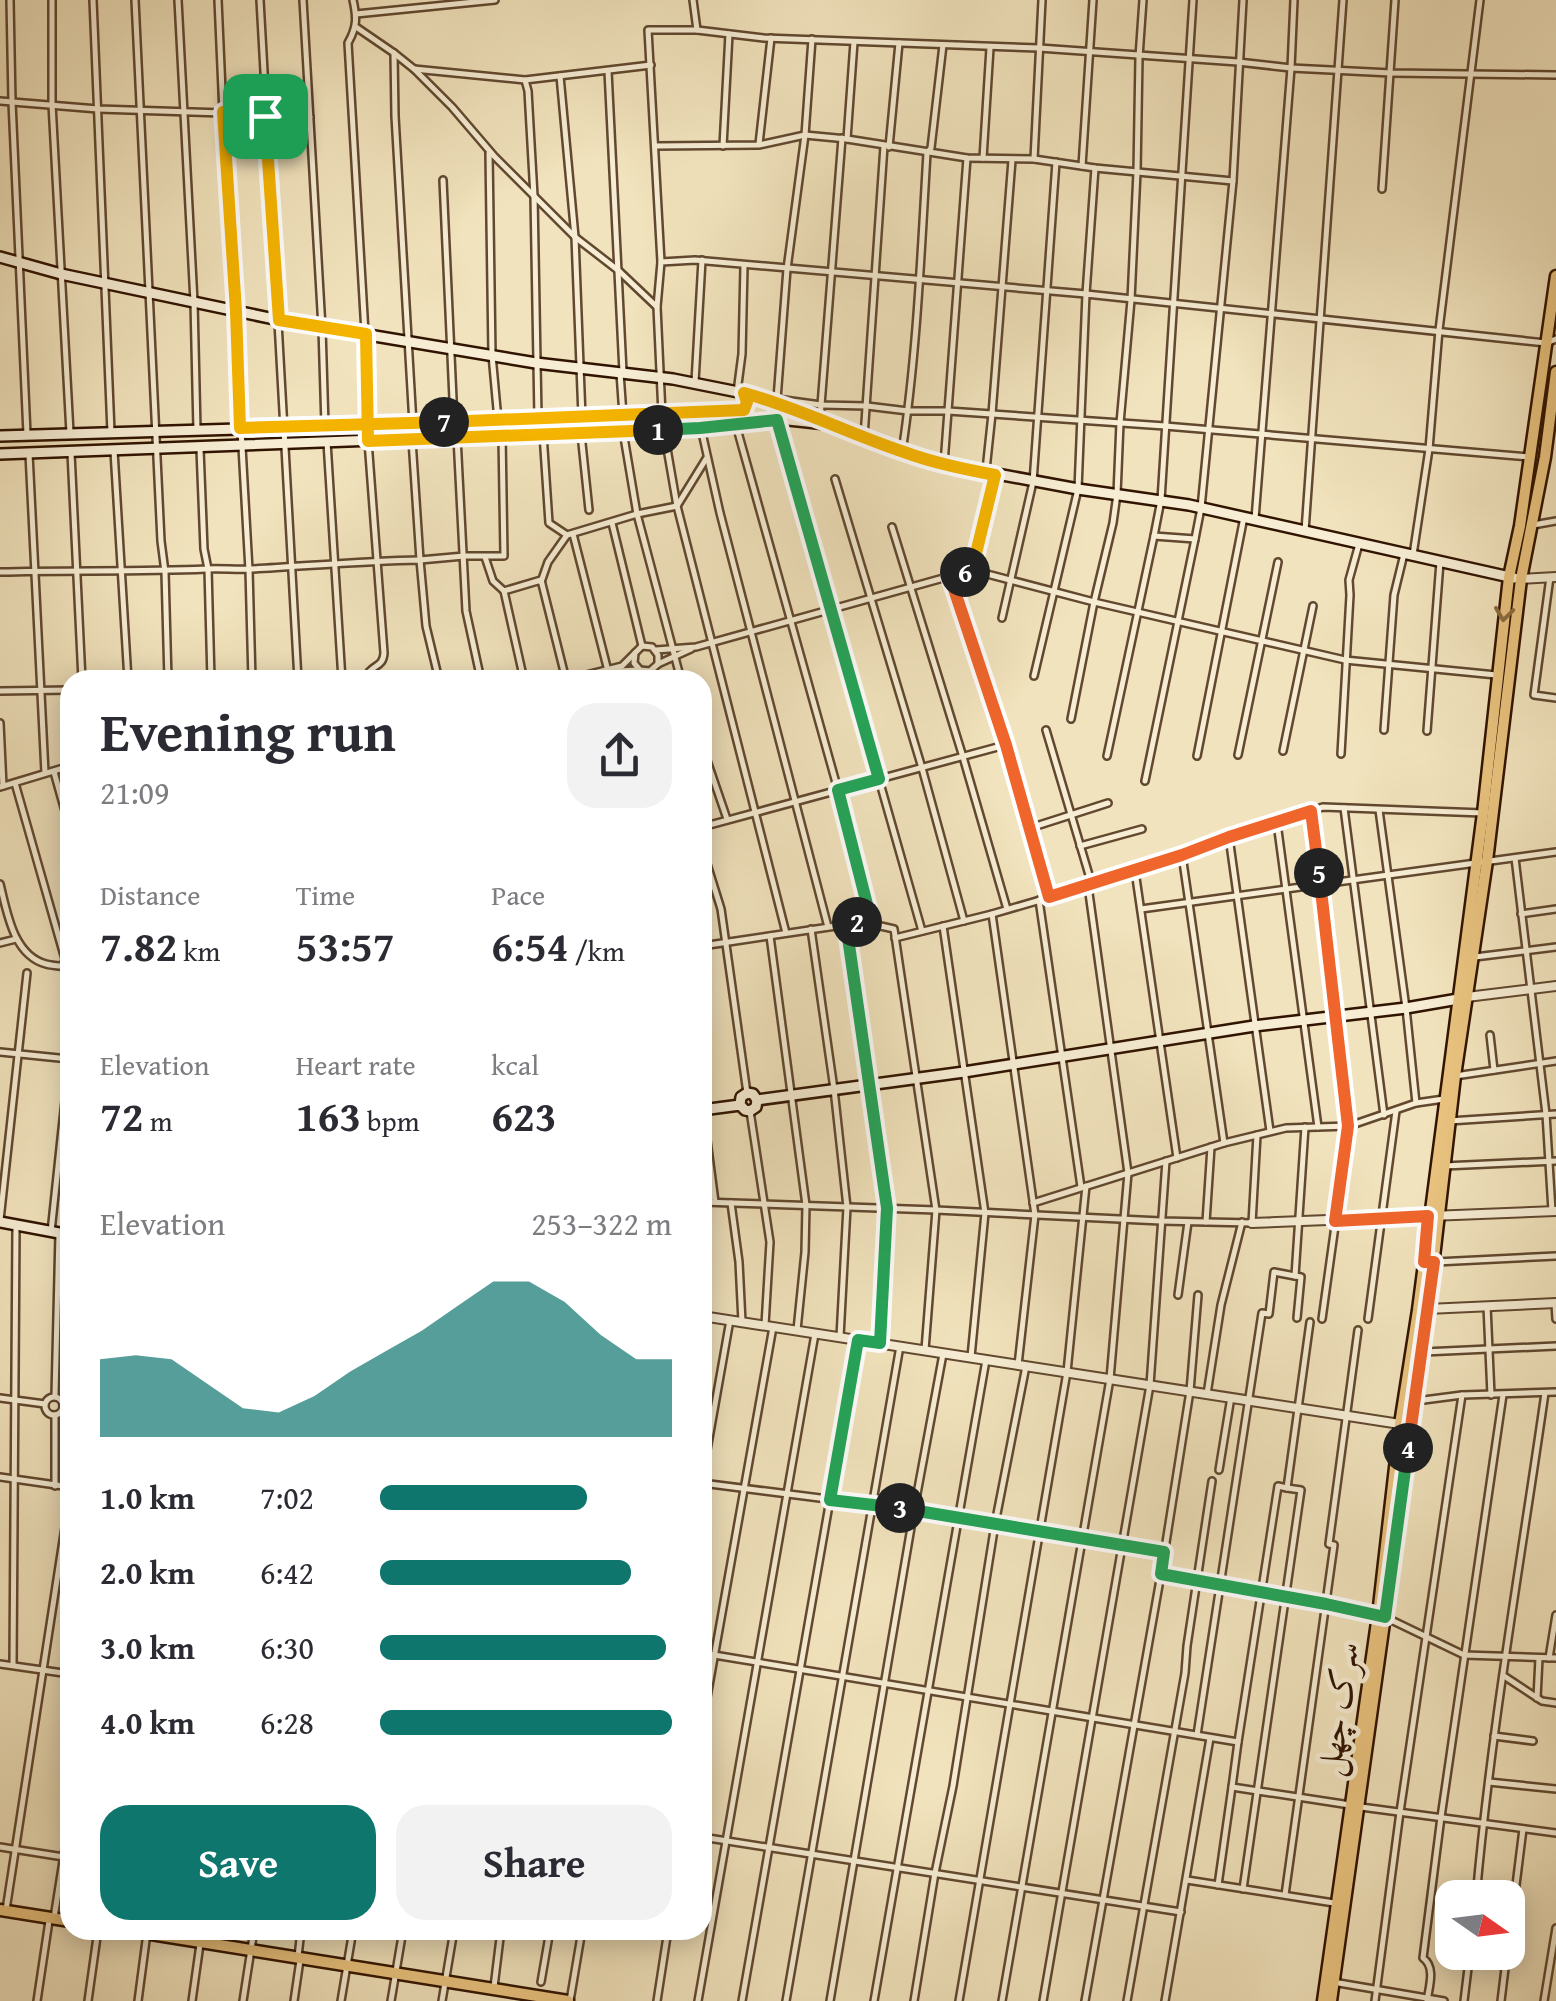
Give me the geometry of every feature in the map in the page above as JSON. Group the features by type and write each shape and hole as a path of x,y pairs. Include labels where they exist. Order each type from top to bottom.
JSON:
{"main road":[{"path":"0,257 61,274 322,328 536,363 695,383 777,401 902,452 944,464 1033,482 1161,500 1522,579"},
{"path":"1381,1616 1451,1076 1522,579 1530,457 1551,341 1556,276"},
{"path":"1482,862 1482,813 1508,577 1545,458 1556,372"},
{"path":"0,436 744,410 747,402 740,393"},
{"path":"0,454 664,430 777,420 835,424"},
{"path":"758,1100 1462,998"},
{"path":"1445,1121 1444,1099 1451,1076"},
{"path":"748,1093 758,1100 750,1111 740,1104 741,1097 748,1093"},
{"path":"712,1106 740,1104"},
{"path":"0,1221 60,1234"},
{"name":"سرک چهل","path":"1323,2001 1330,1982 1337,1903 1355,1806 1381,1616 1400,1424 1409,1401"},
{"path":"1332,2001 1330,1982 1355,1806"},
{"path":"2,1911 60,1919"},
{"path":"216,1940 251,1950 446,1981 493,1995 569,2001"}],"street":[{"path":"10,0 28,437"},
{"path":"52,0 52,104 70,433"},
{"path":"94,0 111,432"},
{"path":"135,0 168,670"},
{"path":"178,0 197,430"},
{"path":"218,0 252,670"},
{"path":"260,0 297,670"},
{"path":"302,0 325,426"},
{"path":"353,0 356,27 348,42 366,334 368,441 384,653 384,660 372,670"},
{"path":"356,14 496,0"},
{"path":"693,0 697,30"},
{"path":"1034,159 1042,0"},
{"path":"1082,166 1093,0"},
{"path":"1071,719 1117,494 1137,172 1138,56 1143,0"},
{"path":"1106,756 1161,500 1193,0"},
{"path":"1145,782 1201,508 1233,180 1243,0"},
{"path":"1197,756 1221,630 1250,518 1262,435 1294,0"},
{"path":"1305,533 1343,0"},
{"path":"1382,189 1395,0"},
{"path":"1384,730 1394,595 1408,555 1430,449 1438,330 1480,0"},
{"path":"356,27 414,69 575,237 657,307"},
{"path":"662,414 657,307 661,262 648,30 1039,48 1390,73 1556,74"},
{"path":"723,146 729,33"},
{"path":"759,145 772,38"},
{"path":"812,40 777,401 1165,426 1530,457"},
{"path":"820,418 854,41"},
{"path":"864,436 898,43"},
{"path":"902,452 920,280 927,153 931,148 943,45"},
{"path":"983,158 990,48"},
{"path":"394,53 394,116 413,424"},
{"path":"414,69 524,80 650,65"},
{"path":"608,71 623,416"},
{"path":"560,76 575,237 582,417"},
{"path":"524,80 528,91 534,196 538,418"},
{"path":"0,101 98,110 310,117"},
{"path":"656,146 759,145 805,135 967,158 1034,159 1233,180"},
{"path":"489,150 492,355 498,420"},
{"path":"944,464 967,158"},
{"path":"972,570 990,474 1012,160"},
{"path":"1002,618 1033,482 1056,162"},
{"path":"1034,676 1078,489 1094,168"},
{"path":"442,180 454,421"},
{"path":"661,262 702,260 1086,294 1551,341"},
{"path":"695,383 702,260"},
{"path":"740,393 744,264"},
{"path":"777,420 922,932"},
{"path":"736,424 872,924"},
{"path":"700,428 828,927"},
{"path":"664,430 677,506 786,933"},
{"path":"623,431 637,514 678,670"},
{"path":"581,433 589,510"},
{"path":"543,434 550,523 570,535 605,670"},
{"path":"0,572 249,570 504,556 502,436"},
{"path":"457,437 466,611 479,670"},
{"path":"412,440 426,626 437,670"},
{"path":"327,442 341,670"},
{"path":"200,448 211,670"},
{"path":"114,451 127,670"},
{"path":"71,452 82,670"},
{"path":"29,454 45,773"},
{"path":"563,670 541,582 548,562 570,535 677,506 707,457"},
{"path":"835,479 964,921"},
{"path":"612,522 642,646"},
{"path":"1526,526 1556,522"},
{"path":"892,526 1006,910"},
{"path":"1154,536 1196,539"},
{"path":"1341,754 1349,580 1359,544"},
{"path":"485,556 492,581 504,591 522,670"},
{"path":"1238,755 1278,562"},
{"path":"1427,730 1440,562"},
{"path":"651,670 674,654 711,642 972,570 1345,660 1497,675"},
{"path":"950,577 1006,745 1049,897"},
{"path":"1522,579 1553,577 1534,695 1556,698"},
{"path":"504,591 541,582"},
{"path":"1284,751 1313,606"},
{"path":"614,670 627,663 642,646 674,654"},
{"path":"656,650 658,664"},
{"path":"634,653 634,663 640,670"},
{"path":"0,691 60,690"},
{"path":"0,723 1,786 60,770"},
{"path":"1002,2001 1110,1379 1128,1173 1090,885 1046,730"},
{"path":"712,824 1006,745"},
{"path":"54,772 60,793"},
{"path":"15,783 60,941"},
{"path":"712,784 727,820"},
{"path":"1029,828 1108,803"},
{"path":"896,938 1090,885 1323,808 1482,813"},
{"path":"1344,808 1384,1115"},
{"path":"1379,810 1416,1103"},
{"path":"1311,811 1348,1126 1322,1319"},
{"path":"1276,822 1318,1127"},
{"path":"1080,846 1142,829"},
{"path":"1229,837 1270,1132"},
{"path":"1141,909 1556,852"},
{"path":"1182,855 1224,1143"},
{"path":"712,1178 715,1202 1161,1222 1300,1222 1554,1211 1553,1161 1514,858"},
{"path":"1135,870 1177,1158"},
{"path":"712,882 726,942 748,1093"},
{"path":"0,884 16,938 36,960 60,965"},
{"path":"959,2001 1067,1372 1082,1217 1084,1186 1039,900"},
{"path":"1522,914 1556,909"},
{"path":"914,2001 1022,1365 1035,1215 992,914"},
{"path":"712,944 863,922 894,930 936,1210 925,1350"},
{"path":"846,924 887,1208 880,1343"},
{"path":"943,926 986,1214 971,1357"},
{"path":"811,930 847,1206 840,1337"},
{"path":"770,936 806,1205 797,1330"},
{"path":"0,943 16,938"},
{"path":"1468,958 1556,947"},
{"path":"0,1221 27,973"},
{"path":"1462,998 1556,986"},
{"path":"1490,1035 1494,1070"},
{"path":"0,1052 60,1056"},
{"path":"1451,1076 1556,1060"},
{"path":"1033,1203 1224,1143 1304,1127 1348,1126 1416,1103 1444,1099"},
{"path":"712,1671 769,1326 770,1242 750,1111"},
{"path":"1368,1319 1396,1111"},
{"path":"1445,1121 1556,1114"},
{"path":"1295,1276 1304,1127"},
{"path":"1252,1223 1257,1135"},
{"path":"1206,1222 1211,1147"},
{"path":"1043,2001 1150,1385 1166,1161"},
{"path":"1440,1166 1553,1161"},
{"path":"731,1203 742,1322"},
{"path":"1178,1296 1188,1222"},
{"path":"1207,1394 1221,1305 1242,1222"},
{"path":"13,1666 16,1224"},
{"path":"55,1396 60,1234"},
{"path":"1429,1262 1556,1256"},
{"path":"1197,1736 1262,1313 1269,1314 1274,1272 1301,1277 1296,1318"},
{"path":"1085,2001 1161,1574 1190,1391 1198,1296"},
{"path":"1423,1309 1556,1303 1556,1319"},
{"path":"1487,1306 1490,1395"},
{"path":"712,1317 1400,1424"},
{"path":"712,1424 730,1320"},
{"path":"1287,1488 1310,1322"},
{"path":"1285,1895 1334,1545 1329,1544 1358,1330"},
{"path":"712,1918 816,1333"},
{"path":"742,2001 858,1340"},
{"path":"786,2001 900,1346"},
{"path":"1416,1352 1556,1346"},
{"path":"830,2001 944,1353"},
{"path":"874,2001 986,1360"},
{"path":"1409,1401 1556,1392"},
{"path":"1478,1880 1494,1736 1545,1393"},
{"path":"1427,2000 1431,1968 1423,1958 1503,1395"},
{"path":"1375,2001 1462,1396"},
{"path":"0,1398 45,1404"},
{"path":"45,1404 48,1398 60,1398"},
{"path":"1218,1470 1231,1398"},
{"path":"45,1404 49,1413 60,1413"},
{"path":"55,1486 56,1415"},
{"path":"0,1477 60,1487"},
{"path":"1127,2001 1185,1674 1212,1481"},
{"path":"712,1483 914,1510 1164,1552"},
{"path":"1218,1885 1278,1486 1301,1490 1243,1889"},
{"path":"2,1911 60,1560"},
{"path":"1161,1574 1381,1616 1464,1655 1553,1658 1556,1615"},
{"path":"712,1654 1238,1742"},
{"path":"1537,1698 1539,1658"},
{"path":"0,1664 60,1673"},
{"path":"1504,1676 1537,1698 1556,1703"},
{"path":"1494,1736 1533,1742"},
{"path":"1165,2001 1210,1738"},
{"path":"1488,1782 1556,1789"},
{"path":"1232,1787 1556,1833"},
{"path":"1516,1880 1523,1828"},
{"path":"712,1839 1181,1912"},
{"path":"0,1848 60,1856"},
{"path":"1186,1880 1337,1903"},
{"path":"38,2001 60,1885"},
{"path":"1544,2001 1556,1928"},
{"path":"88,2001 97,1940"},
{"path":"138,2001 150,1940"},
{"path":"192,2001 201,1940"},
{"path":"243,2001 252,1940"},
{"path":"294,2001 300,1940"},
{"path":"342,2001 351,1940"},
{"path":"391,2001 401,1940"},
{"path":"442,2001 452,1940"},
{"path":"493,1995 500,1940"},
{"path":"541,1982 547,1940"},
{"path":"569,2001 580,1940"},
{"path":"657,2001 666,1940"},
{"path":"698,2001 708,1940"},
{"path":"1464,2001 1468,1970"},
{"path":"1501,2001 1505,1970"},
{"path":"1330,1982 1444,2001"}],"route":[{"path":"265,116 223,112 240,428 368,424 413,424 744,410 744,393 812,415 902,452 995,475 972,570 950,577 1006,745 1049,897 1311,811 1348,1126 1335,1221 1428,1216 1424,1262 1434,1262 1385,1617 1161,1574 1164,1552 914,1510 830,1500 858,1340 880,1343 887,1208 846,924 872,924 838,790 879,779 777,420 700,428 368,441 368,424 366,334 279,320 265,116"}]}
